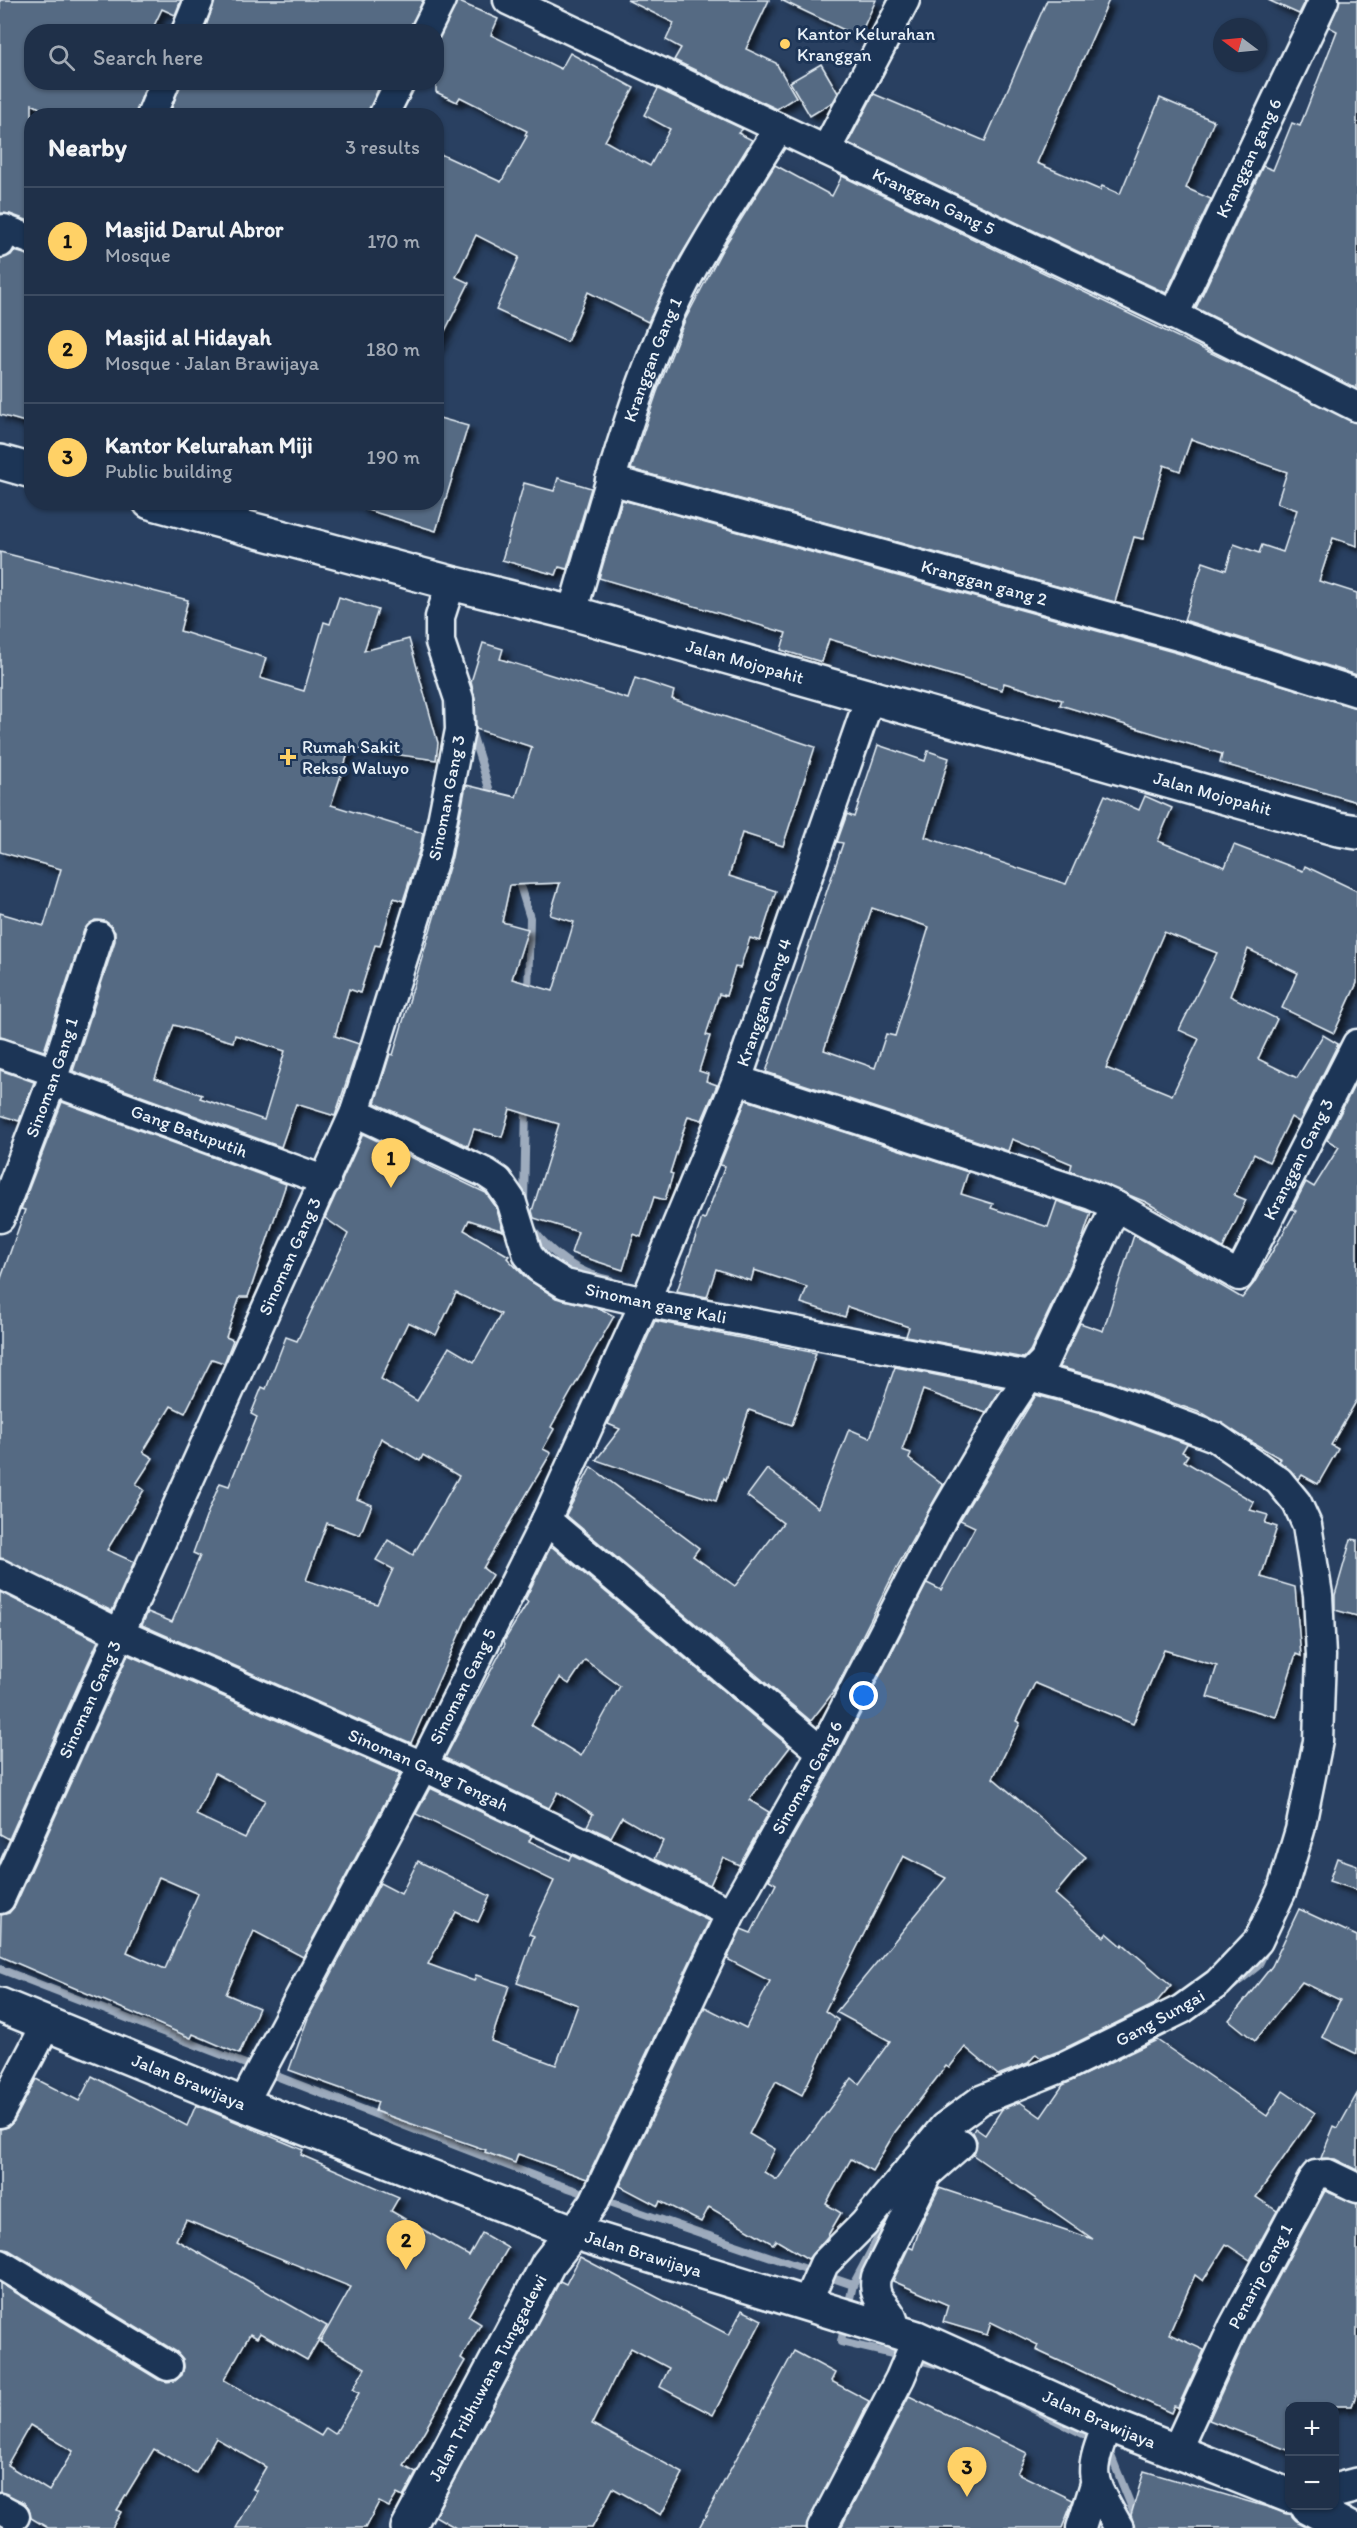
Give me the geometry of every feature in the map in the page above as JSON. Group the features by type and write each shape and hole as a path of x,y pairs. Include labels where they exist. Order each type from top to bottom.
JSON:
{"main road":[{"path":"0,462 24,469"},
{"name":"Jalan Mojopahit","path":"202,510 451,583 572,613 1351,834"},
{"name":"Jalan Brawijaya","path":"0,2005 47,2023 255,2082 573,2232 816,2289 1101,2440 1176,2451 1285,2494"},
{"name":"Jalan Tribhuwana Tunggadewi","path":"408,2528 548,2264 573,2232"},
{"path":"1339,2489 1357,2485"},
{"path":"1316,2510 1348,2528"}],"street":[{"path":"189,24 199,0"},
{"path":"429,24 441,0"},
{"name":"Kranggan Gang 5","path":"508,0 1174,315 1357,407"},
{"path":"826,150 905,0"},
{"name":"Kranggan gang 6","path":"1174,315 1324,0"},
{"path":"154,108 162,90"},
{"path":"387,108 396,90"},
{"name":"Kranggan Gang 1","path":"572,613 610,480 670,314 686,281 779,128"},
{"path":"2,236 24,239"},
{"name":"Kranggan gang 2","path":"610,480 1182,637 1357,692"},
{"name":"Sinoman Gang 3","path":"0,1899 355,1112 436,852 460,730 459,699 440,642 440,617 451,583"},
{"name":"Kranggan Gang 4","path":"645,1302 738,1080 870,697"},
{"name":"Sinoman Gang 1","path":"0,1218 54,1076 99,936"},
{"name":"Kranggan Gang 3","path":"1116,1206 1239,1275 1357,1044"},
{"name":"Gang Batuputih","path":"0,1053 54,1076 326,1180"},
{"path":"738,1080 1116,1206"},
{"name":"Sinoman gang Kali","path":"355,1112 486,1173 498,1181 511,1200 528,1255 552,1278 565,1284 645,1302 1036,1368 1215,1437 1279,1481 1298,1503"},
{"name":"Sinoman Gang 6","path":"573,2232 597,2195 731,1913 822,1752 943,1517 1036,1368 1116,1206"},
{"name":"Sinoman Gang 5","path":"255,2082 423,1766 546,1520 645,1302"},
{"name":"Gang Sungai","path":"816,2289 864,2224 944,2127 981,2100 1066,2066 1182,2009 1218,1983 1258,1941 1282,1890 1300,1830 1318,1741 1321,1656 1318,1595 1307,1525 1298,1503"},
{"path":"546,1520 822,1752"},
{"name":"Sinoman Gang Tengah","path":"0,1574 121,1634 423,1766 731,1913"},
{"path":"0,2113 47,2023"},
{"path":"822,2528 900,2378 900,2335 893,2315 876,2296 874,2288 876,2277 927,2174 961,2144"},
{"name":"Penarip Gang 1","path":"1176,2451 1233,2327 1312,2180 1316,2175 1328,2174 1357,2188"},
{"path":"0,2264 168,2367"},
{"path":"1081,2528 1095,2484 1101,2440"},
{"path":"1095,2484 1119,2528"}],"building":[{"path":"0,0 181,0 175,15 162,9 155,24 24,24 24,90 144,90 138,108 40,108 32,104 32,108 24,108 24,219 0,213"},
{"path":"215,0 423,0 412,24 207,24"},
{"path":"627,0 769,0 746,49 776,63 796,97 777,109 674,60 681,48 666,40 674,23"},
{"path":"781,0 876,0 859,37"},
{"path":"1047,0 1109,0 1037,163 1100,190 1102,186 1120,194 1160,98 1214,121 1186,188 1211,199 1166,293 848,143 874,94 985,141"},
{"path":"1268,0 1306,0 1299,14"},
{"path":"1340,0 1357,0 1357,389 1196,308 1263,166 1273,170 1292,123 1300,126 1337,31 1329,27"},
{"path":"457,1 498,19 491,35 561,69 570,53 634,88 605,141 650,166 670,129 644,115 658,89 743,129 738,133 752,140 680,257 648,322 588,292 567,342 496,310 519,257 476,235 456,277 469,283 444,333 444,156 501,182 527,136 525,135 527,131 460,97 457,102 436,92 436,90 444,90 444,27"},
{"path":"821,64 838,93 833,102 810,116 790,82"},
{"path":"178,90 378,90 370,108 172,108"},
{"path":"775,165 832,196 842,176 1357,423 1357,546 1333,538 1319,581 1357,593 1357,675 1184,620 1203,562 1226,570 1234,544 1259,553 1262,545 1283,552 1297,510 1277,503 1287,472 1191,439 1180,471 1164,465 1143,539 1134,537 1115,602 631,469 685,320 722,250"},
{"path":"14,251 24,254 24,422 0,415 0,259 11,255"},
{"path":"444,419 468,426 444,505"},
{"path":"558,478 591,488 567,569 559,567 556,575 502,560 524,483 554,491"},
{"path":"622,500 1177,653 1357,708 1357,802 1220,763 1222,754 1060,705 1062,700 1004,683 1002,690 829,639 822,662 781,650 786,633 599,578"},
{"path":"368,510 442,510 436,531"},
{"path":"0,552 188,600 180,631 266,658 260,678 304,691 324,622 330,624 339,597 378,610 364,651 409,639 438,743 436,760 350,748 331,805 423,833 420,848 403,901 394,898 380,946 375,945 360,993 349,989 335,1036 359,1044 335,1116 296,1104 281,1147 73,1071 115,941 115,932 105,921 95,920 84,930 44,1051 0,1037 0,913 44,926 61,869 0,852","holes":["174,1025 233,1042 235,1035 285,1051 264,1120 200,1098 202,1095 155,1078"]},
{"path":"483,643 503,649 500,659 628,699 635,678 674,691 672,699 815,747 783,846 742,833 729,876 776,891 760,941 750,938 740,968 735,967 726,996 719,994 706,1035 710,1036 699,1071 708,1074 706,1081 717,1085 702,1120 688,1116 670,1173 673,1174 665,1200 654,1197 641,1237 634,1234 623,1270 571,1253 578,1232 534,1218 532,1211 559,1124 510,1109 502,1137 474,1129 468,1146 375,1103 390,1054 393,1055 452,857 466,785 516,797 532,747 476,729 475,698 471,682","holes":["560,883 550,915 574,922 553,991 512,979 528,929 502,922 510,885"]},
{"path":"878,745 925,761 928,751 949,758 925,837 1066,884 1105,795 1139,810 1145,796 1172,808 1158,841 1225,867 1234,845 1303,871 1305,866 1357,891 1357,983 1334,1033 1282,1008 1298,973 1248,949 1230,996 1277,1019 1258,1059 1297,1078 1323,1035 1338,1044 1299,1122 1291,1117 1269,1162 1254,1154 1234,1195 1246,1200 1223,1248 1146,1202 1070,1171 1072,1164 1012,1139 1008,1151 766,1072 843,843 837,842 847,814 854,817","holes":["872,908 929,927 895,1036 886,1034 875,1068 824,1050","1164,932 1217,953 1179,1030 1199,1039 1172,1095 1106,1068"]},
{"path":"0,1070 34,1082 19,1121 0,1115"},
{"path":"1357,1080 1357,1400 1331,1445 1338,1449 1318,1484 1302,1475 1299,1479 1279,1461 1281,1459 1204,1414 1111,1381 1059,1367 1080,1323 1103,1331 1134,1235 1242,1298 1254,1283 1296,1211 1292,1209 1306,1182 1314,1187 1339,1147 1327,1140"},
{"path":"746,1100 968,1172 961,1194 993,1204 991,1208 1048,1227 1057,1201 1091,1213 1081,1243 1030,1351 1024,1358 906,1336 909,1327 848,1307 845,1317 801,1303 807,1287 754,1270 751,1281 716,1269 707,1297 677,1291 702,1218 705,1219 725,1166 720,1165"},
{"path":"62,1102 286,1184 248,1297 240,1297 226,1337 233,1340 224,1363 212,1359 185,1413 171,1406 143,1452 153,1458 136,1484 144,1490 107,1550 134,1562 112,1611 0,1558 0,1281 25,1210 21,1209"},
{"path":"363,1134 486,1193 496,1207 503,1231 469,1220 464,1230 509,1256 507,1258 527,1279 556,1298 601,1309 614,1316 551,1427 554,1429 543,1449 551,1453 483,1568 492,1575 466,1619 411,1743 142,1625 148,1612 172,1622 200,1556 193,1553 220,1483 229,1486 257,1417 251,1414 262,1387 266,1389 286,1337 297,1341 348,1234 325,1218","holes":["456,1293 501,1314 474,1362 449,1347 417,1401 381,1379 408,1322 436,1335","381,1438 420,1461 423,1455 459,1476 413,1555 388,1540 376,1560 393,1569 377,1604 306,1580 327,1523 360,1535 372,1505 357,1499"]},
{"path":"655,1321 816,1353 792,1425 749,1410 726,1480 724,1478 716,1501 596,1460 620,1429 608,1424"},
{"path":"895,1367 1002,1388 986,1413 923,1390 902,1450 911,1453 909,1459 943,1485 897,1567 835,1690 811,1721 566,1515 591,1467 699,1548 693,1556 735,1586 783,1523 747,1496 767,1469 818,1508 849,1429 870,1438"},
{"path":"1036,1395 1102,1413 1187,1444 1182,1452 1188,1455 1184,1461 1254,1502 1250,1510 1268,1515 1265,1523 1277,1527 1261,1577 1295,1587 1301,1656 1296,1654 1276,1717 1207,1697 1217,1666 1164,1650 1133,1724 1035,1683 1016,1721 1020,1723 993,1778 1086,1857 1055,1894 1104,1937 1107,1933 1122,1946 1123,1944 1171,1985 1155,2004 1059,2051 1041,2058 1036,2054 1028,2063 998,2075 965,2047 949,2068 946,2066 895,2132 872,2171 851,2159 826,2204 841,2213 827,2237 808,2259 776,2240 773,2244 709,2207 701,2222 660,2201 658,2206 620,2186 705,2007 746,2028 770,1981 727,1959 741,1929 751,1933 776,1884 769,1880 837,1760 927,1583 941,1590 975,1527 960,1520","holes":["903,1856 946,1878 836,2012 890,2041 859,2084 852,2078 777,2180 764,2172 775,2149 749,2134 776,2081 802,2095 838,2020 825,2011"]},
{"path":"1351,1539 1357,1540 1357,1616 1335,1610 1335,1595"},
{"path":"551,1546 790,1747 749,1800 769,1812 739,1865 723,1857 710,1885 655,1859 663,1841 622,1817 611,1837 587,1826 593,1814 558,1792 549,1808 445,1758 505,1644 504,1641 528,1602 525,1600","holes":["585,1660 620,1686 581,1756 531,1725 560,1678 569,1684"]},
{"path":"0,1592 98,1641 9,1839 0,1834"},
{"path":"128,1655 400,1774 303,1957 254,1931 226,1994 259,2008 239,2054 193,2034 191,2038 0,1956 1,1915 9,1913 15,1906","holes":["215,1773 265,1800 245,1838 196,1815","159,1877 198,1894 165,1969 127,1952"]},
{"path":"430,1788 532,1836 529,1841 569,1860 571,1855 709,1921 587,2179 518,2154 515,2163 485,2152 486,2150 375,2111 378,2102 289,2070 308,2018 380,1883 401,1894 418,1861 490,1896 478,1922 456,1912 428,1964 474,1981 476,1975 509,1986 491,2041 556,2065 578,2005 517,1983 534,1936 529,1934 554,1881 416,1814"},
{"path":"1337,1858 1357,1865 1357,1890 1329,1881"},
{"path":"1299,1909 1357,1936 1357,2054 1322,2037 1340,2000 1302,1982 1255,2041 1229,2020 1272,1966"},
{"path":"1157,2040 1267,2116 1283,2091 1315,2113 1256,2197 1277,2211 1250,2260 1226,2244 1203,2281 1195,2275 1169,2334 1204,2350 1178,2407 1174,2406 1171,2413 1036,2350 1038,2345 991,2322 987,2335 943,2322 948,2305 893,2281 909,2247 913,2249 922,2222 939,2188 1093,2239 973,2155 977,2141 973,2132 975,2128 985,2135 1002,2109 1020,2102 1041,2117 1063,2085"},
{"path":"92,2076 187,2126 196,2105 303,2150 301,2155 399,2197 391,2211 469,2256 482,2233 508,2248 468,2316 481,2324 461,2358 465,2361 404,2466 416,2473 403,2497 397,2494 389,2507 379,2502 365,2528 236,2528 257,2491 253,2489 266,2467 216,2438 196,2473 154,2449 117,2510 121,2512 112,2528 48,2528 31,2518 29,2508 23,2502 0,2492 0,2283 159,2380 175,2381 182,2375 184,2367 183,2359 177,2352 9,2250 0,2248 0,2129 8,2127 14,2121 36,2079 79,2101","holes":["186,2220 351,2287 320,2342 365,2368 353,2389 359,2393 335,2434 326,2428 321,2436 224,2380 250,2334 257,2338 260,2333 307,2360 327,2326 176,2240","30,2425 73,2451 49,2491 7,2465"]},
{"path":"1357,2094 1357,2170 1335,2159 1321,2158 1334,2126 1338,2128"},
{"path":"1325,2191 1357,2204 1357,2392 1352,2406 1339,2406 1339,2402 1285,2402 1285,2449 1209,2420 1248,2334"},
{"path":"580,2257 729,2335 742,2310 762,2320 713,2415 660,2387 669,2368 631,2348 617,2373 592,2424 683,2473 661,2515 613,2488 592,2528 456,2528 435,2516 560,2281 566,2284"},
{"path":"794,2351 835,2373 831,2381 869,2401 806,2528 699,2528"},
{"path":"909,2396 1027,2453 1017,2473 1073,2500 1062,2528 841,2528"},
{"path":"1144,2471 1291,2514 1308,2528 1135,2528 1131,2515"}],"waterway":[{"path":"470,727 493,801"},
{"path":"517,876 530,918 528,993"},
{"path":"524,1203 526,1105"},
{"path":"531,1227 547,1246 565,1261 586,1273 610,1280"},
{"path":"1233,1986 1258,1966 1267,1948"},
{"path":"0,1969 545,2180 853,2285"},
{"path":"847,2311 853,2285 895,2206"},
{"path":"845,2323 841,2342 944,2366"},
{"path":"1001,2393 1097,2441"},
{"path":"1108,2448 1140,2528"}],"place":[{"name":"Kantor Kelurahan Kranggan","path":"785,44"},
{"name":"Rumah Sakit Rekso Waluyo","path":"288,757"},
{"name":"Masjid Darul Abror","path":"391,1188"},
{"name":"Masjid al Hidayah","path":"406,2270"},
{"name":"Kantor Kelurahan Miji","path":"967,2497"}]}
